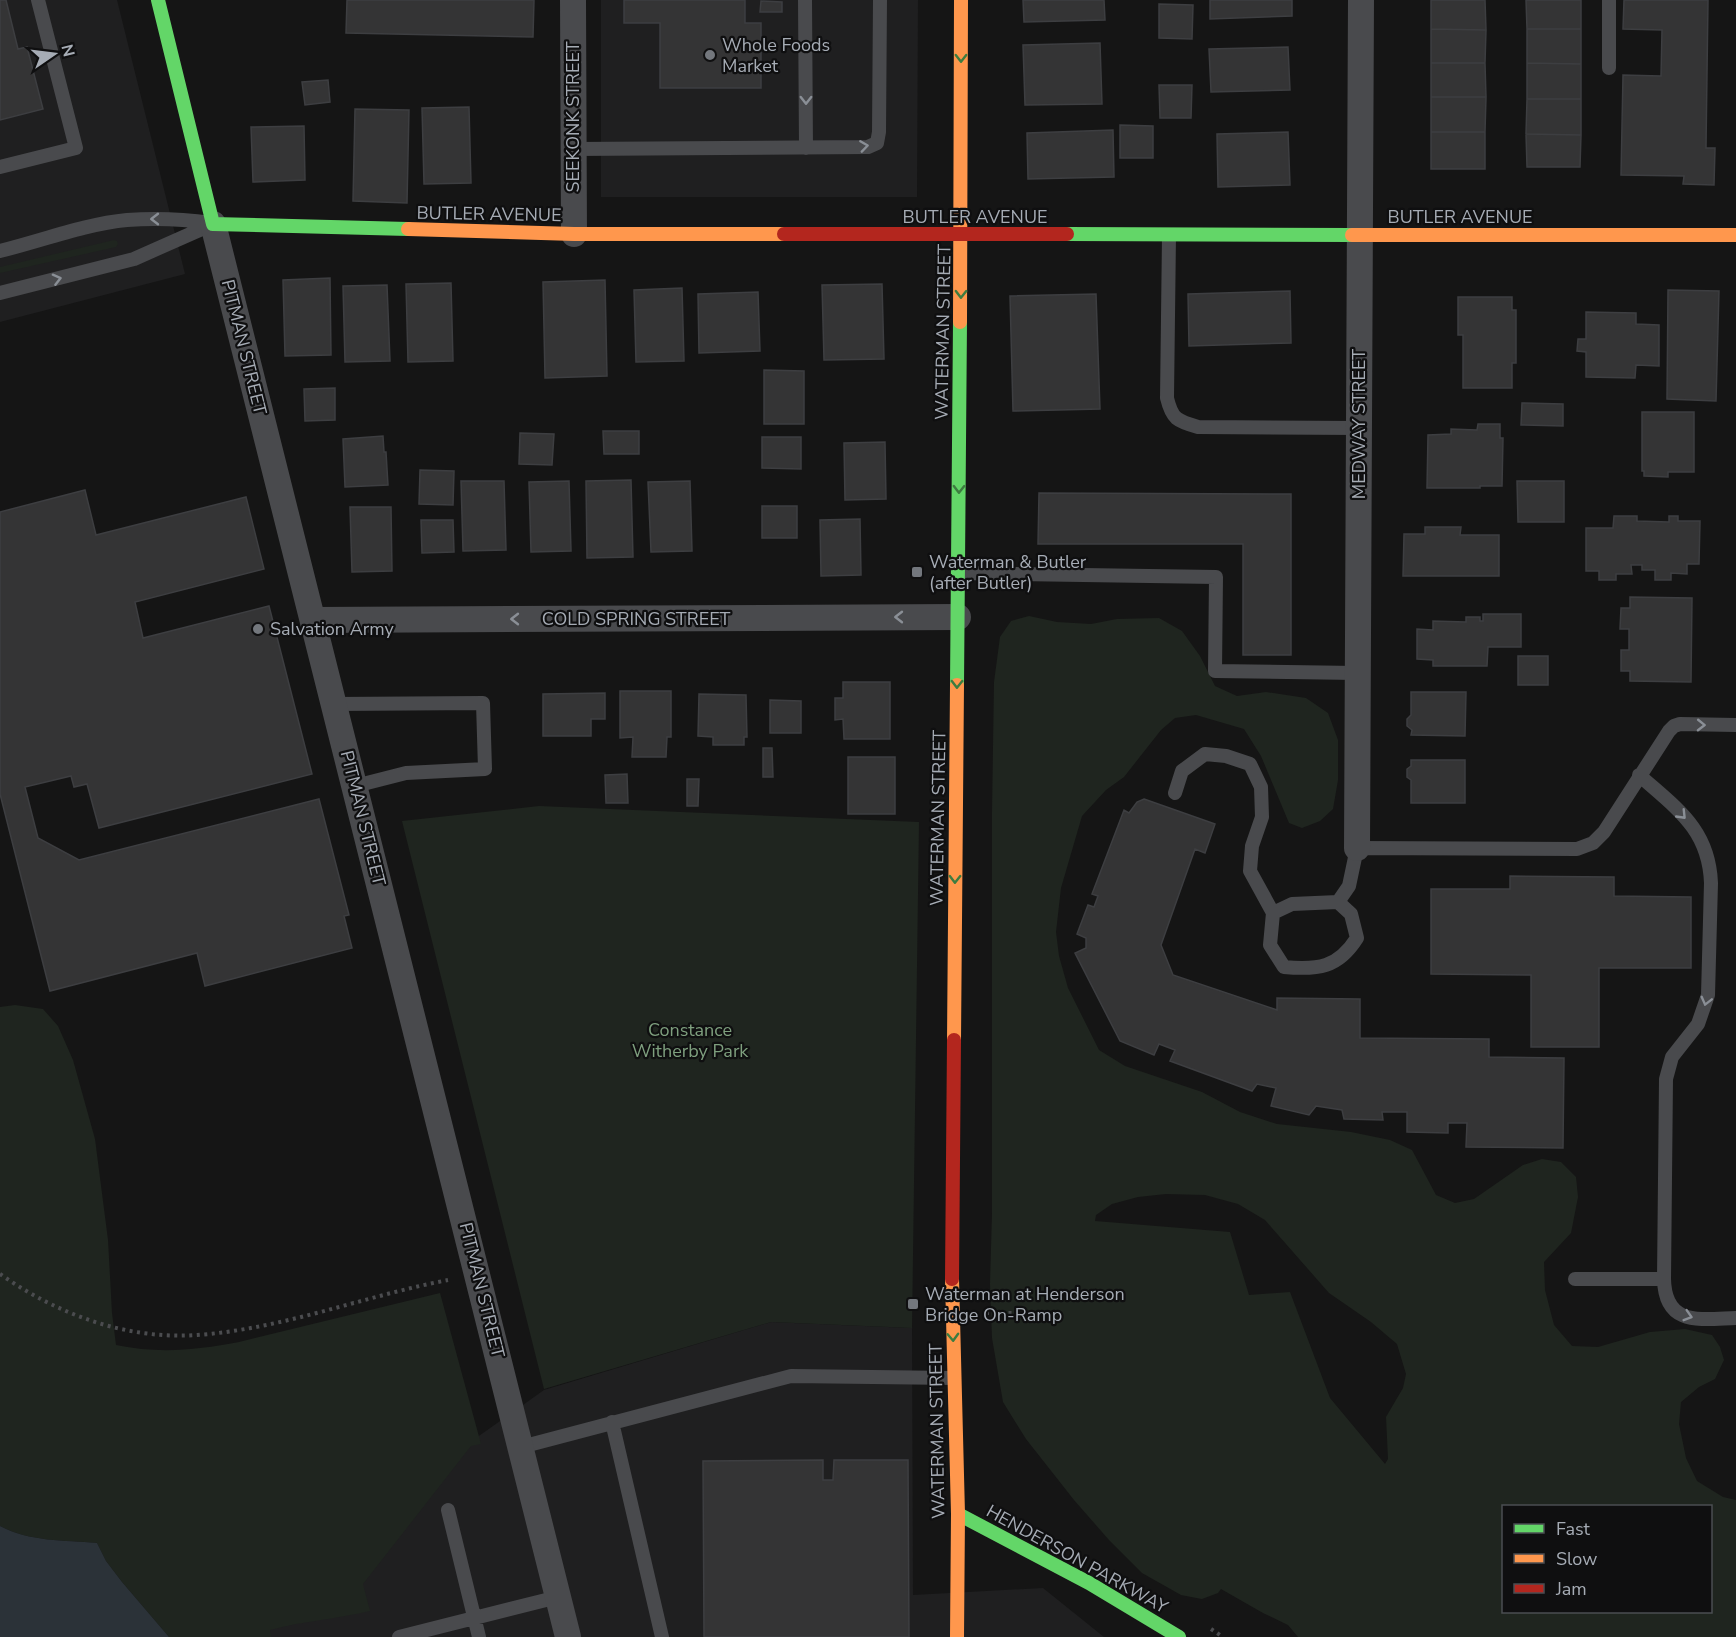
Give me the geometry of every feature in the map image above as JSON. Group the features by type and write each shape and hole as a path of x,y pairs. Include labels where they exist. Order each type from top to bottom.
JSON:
{"street":[{"name":"PITMAN STREET","path":"158,0 568,1637"},
{"name":"SEEKONK STREET","path":"573,0 574,234"},
{"name":"WATERMAN STREET","path":"957,1637 958,1514 952,1246 962,235 962,0"},
{"name":"MEDWAY STREET","path":"1357,848 1361,0"},
{"name":"BUTLER AVENUE","path":"213,224 574,234 1736,236"},
{"name":"COLD SPRING STREET","path":"313,620 958,618"},
{"name":"HENDERSON PARKWAY","path":"958,1514 1089,1583 1179,1637"}],"lane":[{"path":"0,167 76,148 39,0"},
{"path":"805,0 806,148"},
{"path":"573,149 868,147 877,143 880,0"},
{"path":"1609,0 1609,68"},
{"path":"0,251 126,220 172,219 213,224"},
{"path":"0,293 134,259 213,224"},
{"path":"1169,235 1167,398 1171,413 1184,423 1198,427 1359,428"},
{"path":"958,573 1215,577 1215,671 1358,673"},
{"path":"334,704 483,703 484,769 406,773 355,786"},
{"path":"1338,902 1349,886 1357,848 1577,849 1585,847 1593,843 1604,832 1669,730 1680,724 1736,725"},
{"path":"1174,793 1182,771 1205,754 1226,756 1250,764 1261,787 1262,817 1252,846 1250,871 1274,913 1270,945 1279,960 1284,967 1310,970 1334,963 1347,953 1357,938 1351,914 1338,902 1293,904 1274,913"},
{"path":"1639,775 1693,826 1701,838 1711,867 1708,995 1698,1024 1672,1057 1666,1079 1664,1292 1668,1303 1682,1316 1693,1319 1736,1318"},
{"path":"1575,1279 1664,1279"},
{"path":"521,1447 791,1376 954,1378"},
{"path":"612,1422 662,1637"},
{"path":"448,1510 479,1637"},
{"path":"399,1637 558,1598"}],"path":[{"path":"0,1274 45,1302 82,1317 115,1328 180,1335 210,1334 250,1328 447,1281"},
{"path":"985,1313 1032,1313"},
{"path":"1204,1625 1223,1637"}],"shaded area":[{"path":"0,0 117,0 185,274 0,322"},
{"path":"601,0 918,0 917,197 601,197"},
{"path":"771,1322 912,1328 913,1595 1043,1588 1104,1637 260,1637 476,1438 544,1390"},
{"path":"0,1526 35,1538 97,1543 106,1561 122,1582 169,1637 0,1637"}],"green space":[{"path":"114,240 118,244 116,247 0,273 0,267"},
{"path":"1029,616 1057,622 1091,624 1117,619 1159,618 1182,631 1200,656 1215,686 1237,696 1266,692 1306,698 1328,713 1338,740 1338,780 1333,809 1320,821 1302,828 1289,823 1261,756 1244,729 1196,715 1175,718 1161,730 1124,777 1106,790 1082,816 1061,888 1056,932 1059,956 1068,988 1099,1050 1125,1066 1202,1092 1240,1112 1277,1124 1351,1132 1390,1140 1412,1150 1436,1195 1455,1203 1474,1199 1523,1165 1542,1159 1561,1162 1576,1177 1578,1197 1571,1233 1544,1262 1545,1290 1554,1325 1572,1346 1598,1347 1650,1332 1685,1329 1712,1335 1720,1347 1724,1360 1715,1379 1699,1387 1681,1402 1679,1424 1686,1458 1697,1481 1723,1497 1736,1500 1736,1637 1298,1637 1288,1625 1221,1589 1218,1593 1202,1599 1181,1595 1142,1573 1074,1500 1026,1439 1003,1402 992,1338 990,1284 994,682 1000,637 1011,621","holes":["1166,1194 1205,1195 1238,1204 1265,1220 1329,1293 1371,1322 1397,1344 1406,1374 1403,1388 1386,1417 1388,1459 1385,1464 1330,1398 1290,1292 1249,1295 1230,1232 1095,1221 1096,1215 1112,1204 1138,1197"]},
{"name":"Constance Witherby Park","path":"539,806 919,822 912,1328 771,1322 544,1389 402,821"},
{"path":"15,1005 43,1009 58,1026 73,1060 95,1139 108,1240 116,1345 163,1350 223,1345 440,1293 481,1444 471,1446 363,1584 370,1611 270,1630 271,1637 169,1637 122,1582 106,1561 97,1543 35,1538 0,1526 0,1007"}],"building":[{"path":"0,0 6,0 18,49 27,47 43,109 0,120"},
{"path":"347,0 534,0 533,37 346,33"},
{"name":"Whole Foods Market","path":"624,0 745,0 745,23 761,23 761,88 660,88 660,23 624,23"},
{"path":"1023,0 1104,0 1105,20 1024,22"},
{"path":"1210,0 1292,0 1292,16 1210,19"},
{"path":"1431,0 1485,0 1486,30 1431,29"},
{"path":"1526,0 1581,0 1581,29 1527,29"},
{"path":"1624,0 1708,0 1706,148 1715,148 1714,185 1683,184 1684,176 1621,175 1623,75 1661,76 1662,30 1623,29"},
{"path":"761,1 782,2 782,12 760,12"},
{"path":"1159,4 1193,5 1192,39 1159,38"},
{"path":"1431,29 1486,30 1485,63 1431,63"},
{"path":"1527,29 1581,29 1581,64 1527,63"},
{"path":"1100,43 1102,104 1025,105 1023,45"},
{"path":"1288,47 1290,90 1211,92 1209,49"},
{"path":"1431,63 1485,63 1486,97 1431,97"},
{"path":"1527,63 1581,64 1581,99 1527,99"},
{"path":"328,80 330,102 305,105 302,82"},
{"path":"1159,85 1192,85 1191,118 1160,118"},
{"path":"1431,97 1486,97 1485,132 1431,132"},
{"path":"1527,99 1581,99 1581,135 1526,134"},
{"path":"469,107 471,183 424,184 422,108"},
{"path":"355,109 409,110 407,203 353,201"},
{"path":"1120,125 1153,126 1153,158 1120,158"},
{"path":"304,126 305,180 253,182 251,127"},
{"path":"1113,130 1114,177 1028,179 1027,133"},
{"path":"1288,132 1290,185 1218,187 1217,134"},
{"path":"1431,132 1485,132 1485,169 1431,169"},
{"path":"1526,134 1581,135 1580,167 1527,167"},
{"path":"330,278 331,355 285,356 283,280"},
{"path":"605,280 607,376 545,378 543,282"},
{"path":"451,283 453,361 408,362 406,284"},
{"path":"882,284 884,359 824,360 822,285"},
{"path":"387,285 390,361 345,362 343,286"},
{"path":"682,288 684,361 636,362 634,290"},
{"path":"1668,290 1719,291 1716,401 1667,399"},
{"path":"1290,291 1291,343 1189,346 1188,294"},
{"path":"758,292 760,351 699,353 698,294"},
{"path":"1096,294 1100,409 1013,411 1010,296"},
{"path":"1458,297 1512,297 1512,310 1516,310 1516,363 1512,363 1512,388 1463,388 1463,335 1458,335"},
{"path":"1586,312 1636,313 1636,324 1659,325 1659,366 1636,365 1635,378 1586,377 1586,352 1577,351 1578,339 1586,339"},
{"path":"764,370 804,371 804,424 764,424"},
{"path":"335,388 335,420 305,421 304,389"},
{"path":"1522,403 1563,404 1563,426 1521,425"},
{"path":"1642,412 1694,412 1694,472 1668,472 1668,477 1644,476 1644,471 1642,471"},
{"path":"1478,424 1500,424 1500,438 1503,438 1502,486 1427,488 1428,435 1451,434 1451,429 1477,430"},
{"path":"603,431 639,431 639,454 604,454"},
{"path":"520,433 554,434 552,465 519,464"},
{"path":"383,436 388,485 345,487 343,439"},
{"path":"762,437 801,437 801,469 762,468"},
{"path":"885,442 886,499 845,500 844,443"},
{"path":"420,470 454,471 453,505 419,504"},
{"path":"631,480 633,557 587,558 586,481"},
{"path":"461,481 504,481 506,550 463,551"},
{"path":"569,481 571,551 531,552 529,482"},
{"path":"690,481 692,551 651,552 648,482"},
{"path":"1517,481 1564,481 1564,522 1518,522"},
{"path":"85,490 96,535 246,497 264,569 135,602 143,638 269,606 312,774 99,828 87,784 74,787 71,776 25,787 38,838 79,860 319,799 349,915 344,916 352,948 205,986 197,953 50,991 0,794 0,512"},
{"path":"1039,493 1291,494 1291,655 1243,655 1243,544 1038,544"},
{"path":"762,506 797,506 797,538 762,538"},
{"path":"350,507 391,507 392,571 352,572"},
{"path":"1614,516 1637,516 1637,521 1669,522 1669,516 1678,516 1678,521 1700,521 1699,564 1687,564 1687,574 1671,573 1671,580 1655,580 1655,570 1642,570 1642,565 1631,565 1632,574 1616,574 1616,580 1599,580 1599,571 1586,571 1586,528 1613,528"},
{"path":"860,519 861,575 821,576 820,520"},
{"path":"421,520 453,520 454,552 422,553"},
{"path":"1425,527 1461,527 1460,535 1499,535 1499,576 1403,576 1404,534 1425,534"},
{"path":"1630,597 1692,598 1691,682 1630,681 1630,671 1621,671 1621,650 1629,650 1629,629 1620,629 1621,608 1630,608"},
{"path":"1483,614 1521,614 1521,647 1488,647 1487,666 1433,666 1433,660 1417,659 1417,629 1433,630 1433,621 1466,622 1466,617 1480,617 1480,621 1483,621"},
{"path":"1518,656 1548,656 1548,685 1518,685"},
{"path":"843,682 890,682 890,739 844,739 843,719 835,720 835,698 843,698"},
{"path":"620,691 671,691 671,737 667,737 666,757 632,757 633,737 620,738"},
{"path":"1411,692 1466,692 1465,736 1411,735 1412,730 1407,726 1407,719 1411,715"},
{"path":"605,693 605,719 591,719 591,736 543,736 543,694"},
{"path":"699,694 746,695 747,737 744,737 744,745 713,745 713,737 698,736"},
{"path":"770,700 801,701 801,733 770,733"},
{"path":"763,748 772,748 773,777 763,777"},
{"path":"848,757 895,757 895,814 848,814"},
{"path":"1411,760 1465,760 1465,803 1411,803 1411,780 1407,777 1407,769 1411,766"},
{"path":"627,774 628,803 606,803 605,775"},
{"path":"687,779 699,779 698,806 687,806"},
{"path":"1144,799 1215,824 1205,853 1195,849 1161,945 1173,975 1277,1010 1277,998 1360,999 1360,1038 1489,1039 1489,1057 1564,1058 1563,1148 1466,1147 1467,1123 1448,1123 1448,1133 1407,1132 1407,1112 1382,1112 1383,1120 1344,1119 1342,1110 1316,1106 1309,1115 1271,1106 1276,1088 1257,1084 1252,1091 1170,1061 1175,1050 1159,1044 1154,1055 1120,1041 1075,953 1086,948 1086,938 1077,934 1088,905 1094,907 1098,896 1092,894 1124,810 1129,813 1137,802"},
{"path":"1510,876 1614,877 1614,896 1691,897 1691,968 1599,968 1599,1047 1531,1047 1531,975 1431,974 1431,889 1510,889"},
{"path":"823,1460 823,1480 833,1480 834,1460 908,1460 909,1637 704,1637 703,1461"}],"traffic: fast":[{"path":"158,0 213,224 408,229"},
{"path":"1067,234 1352,235"},
{"path":"957,685 960,322"},
{"path":"958,1514 1089,1583 1179,1637"}],"traffic: slow":[{"path":"960,322 961,0"},
{"path":"408,229 574,234 784,234"},
{"path":"1352,235 1736,235"},
{"path":"954,1040 957,685"},
{"path":"952,1279 958,1514 957,1637"}],"traffic: jam":[{"path":"784,234 1067,234"},
{"path":"952,1279 954,1040"}],"place":[{"name":"Whole Foods Market","path":"710,55"},
{"name":"Waterman & Butler (after Butler)","path":"917,572"},
{"name":"Salvation Army","path":"258,629"},
{"name":"Waterman at Henderson Bridge On-Ramp","path":"913,1304"}]}
